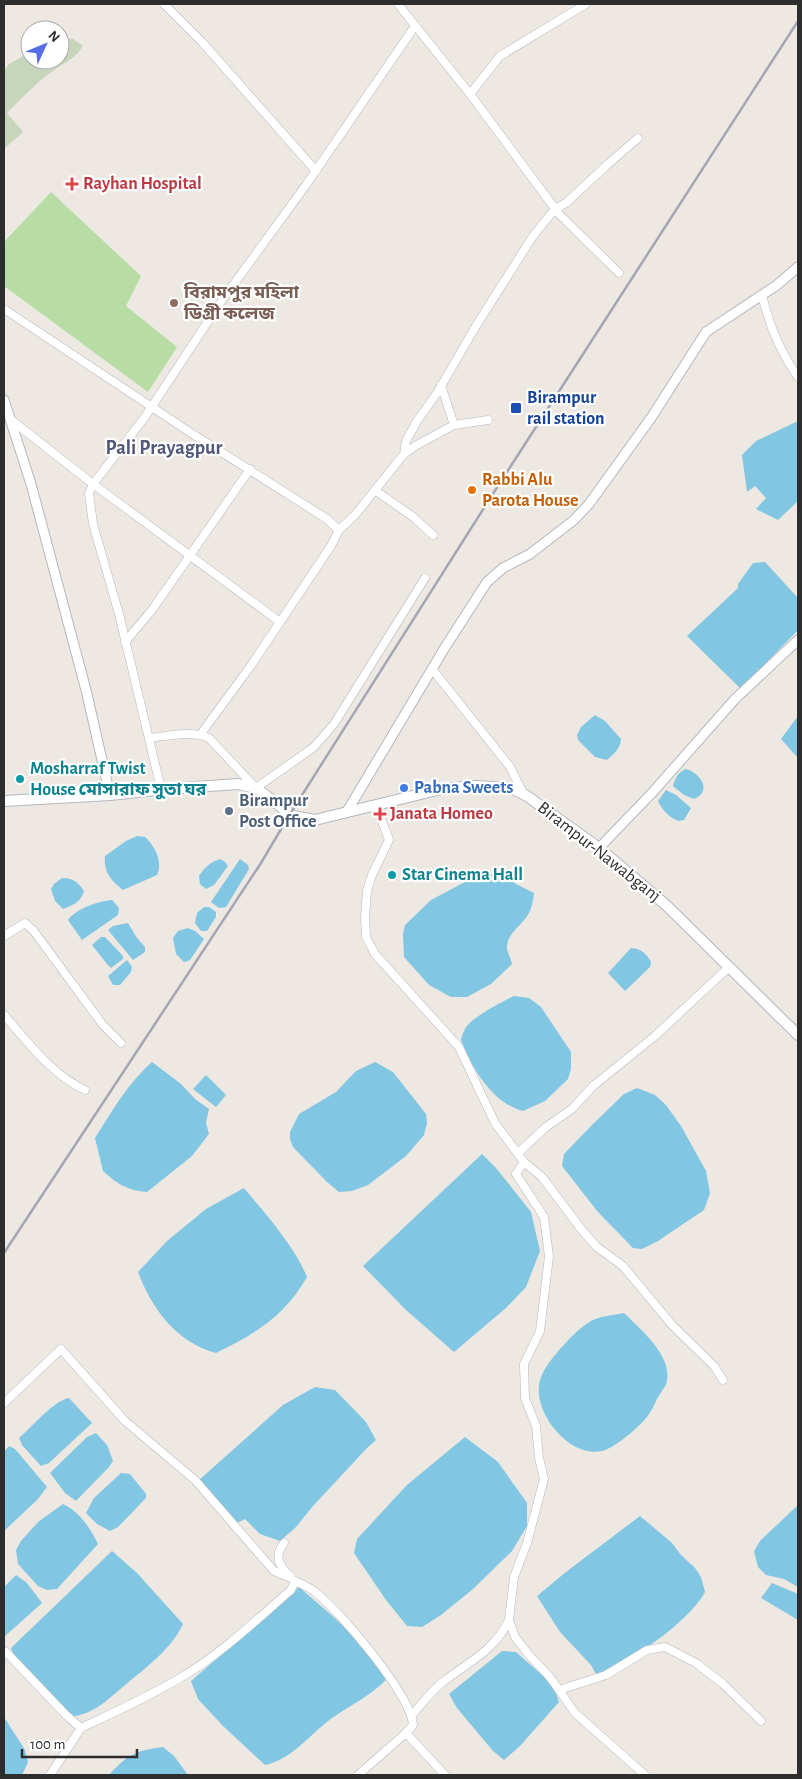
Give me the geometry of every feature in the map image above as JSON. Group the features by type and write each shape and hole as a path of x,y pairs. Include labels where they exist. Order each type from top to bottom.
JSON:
{"main road":[{"name":"Birampur-Nawabganj","path":"4,801 110,795 161,789 238,784 256,788 288,813 315,820 441,790 494,786 511,788 523,793 599,848 666,905 798,1035"}],"street":[{"path":"164,4 208,50 316,171"},
{"path":"398,4 470,94 555,208 619,273"},
{"path":"470,94 500,56 586,4"},
{"path":"161,789 125,642 93,524 89,493 93,484 152,407 220,303 316,171 394,60 415,26"},
{"path":"404,454 406,441 533,236 555,208 566,203 638,138"},
{"path":"346,813 432,669 487,582 503,568 530,554 574,520 589,504 650,418 706,332 777,285 798,267"},
{"path":"762,295 768,321 779,348 798,377"},
{"path":"4,309 327,519 339,530"},
{"path":"441,385 454,425"},
{"path":"4,400 31,484 86,690 110,795"},
{"path":"10,419 93,484 280,622"},
{"path":"200,734 250,667 331,546 339,530 376,491 404,454 454,425 488,420"},
{"path":"125,642 152,610 250,469"},
{"path":"376,491 412,516 434,535"},
{"path":"149,738 192,734 200,734 209,738 256,788 314,747 334,724 425,578"},
{"path":"599,848 652,793 735,699 798,640"},
{"path":"432,669 510,767 523,793"},
{"path":"376,806 389,840 372,875 368,891 365,917 366,937 375,954 459,1047 496,1123 524,1162 542,1177 581,1229 597,1246 623,1266 672,1325 714,1366 723,1380"},
{"path":"4,936 25,923 33,930 103,1025 120,1043"},
{"path":"518,1153 546,1127 572,1109 593,1086 655,1036 729,967"},
{"path":"4,1016 57,1072 84,1090"},
{"path":"412,1715 442,1682 488,1649 503,1632 509,1620 514,1577 527,1543 544,1479 539,1458 536,1426 525,1398 524,1364 540,1331 549,1256 544,1216 516,1174 524,1162"},
{"path":"4,1403 61,1349 125,1421 195,1480 274,1571 315,1591 363,1641 387,1674 412,1715 413,1725 358,1775"},
{"path":"50,1775 81,1728 146,1698 182,1677 239,1635 291,1590 293,1579 278,1560 278,1552 284,1543"},
{"path":"509,1620 515,1637 529,1656 549,1676 575,1713 644,1775"},
{"path":"559,1690 606,1675 647,1650 665,1646 696,1663 722,1682 761,1721"},
{"path":"4,1654 6,1652 66,1715 81,1728"},
{"path":"406,1733 445,1775"}],"green space":[{"path":"70,39 83,46 70,59"},
{"path":"20,58 20,70 54,70 38,82 7,113 23,132 4,149 4,71 9,64"},
{"path":"51,192 141,276 126,306 177,347 148,392 4,286 4,242"}],"water":[{"path":"798,421 798,501 778,520 756,509 766,498 755,486 747,492 742,455 756,441"},
{"path":"765,562 798,598 798,630 741,689 687,636 738,588 738,584 753,563"},
{"path":"595,715 605,721 621,739 618,748 607,760 595,757 578,740 577,735 581,727"},
{"path":"798,716 798,758 781,739"},
{"path":"686,769 700,778 704,787 700,796 694,799 684,795 673,786 677,776"},
{"path":"666,790 676,795 691,808 684,820 678,821 672,817 658,801"},
{"path":"137,836 145,837 152,845 157,854 159,870 157,875 123,890 109,875 105,866 105,856 126,841"},
{"path":"220,859 228,866 214,885 206,889 200,884 199,876 203,870"},
{"path":"240,859 248,865 249,869 226,907 219,908 211,902"},
{"path":"486,873 504,876 534,893 531,907 527,916 508,940 507,949 512,964 491,984 467,997 451,997 429,985 404,957 403,934 405,925 431,900"},
{"path":"62,878 75,881 84,891 79,900 63,909 55,901 51,889"},
{"path":"112,900 119,908 118,915 82,940 68,920 71,916 88,906"},
{"path":"204,907 209,907 216,912 216,917 207,931 201,931 195,923 197,913"},
{"path":"128,923 145,947 145,952 133,960 108,930 113,926"},
{"path":"188,928 204,939 190,960 184,962 176,954 173,938 178,931"},
{"path":"101,937 105,937 123,956 123,959 111,968 92,945"},
{"path":"631,948 643,952 651,962 650,967 625,991 608,973"},
{"path":"127,960 132,967 131,972 120,985 113,985 108,976"},
{"path":"514,996 529,998 541,1007 571,1052 571,1069 568,1079 545,1101 523,1111 503,1102 488,1088 472,1065 461,1040 465,1029 473,1020 487,1010"},
{"path":"152,1062 209,1109 206,1123 209,1134 192,1156 147,1192 123,1186 103,1171 95,1138 128,1088"},
{"path":"375,1062 393,1072 426,1114 427,1123 424,1135 406,1156 368,1185 352,1191 339,1192 293,1147 290,1132 299,1114 336,1092 356,1071"},
{"path":"206,1075 226,1095 216,1107 193,1089"},
{"path":"637,1088 655,1095 666,1105 681,1126 706,1171 710,1193 704,1210 658,1241 642,1249 633,1248 598,1212 562,1166 564,1154 624,1094"},
{"path":"482,1154 496,1168 531,1212 540,1251 526,1287 506,1308 454,1352 406,1310 363,1266"},
{"path":"244,1188 287,1242 307,1277 289,1303 279,1313 256,1331 216,1353 189,1341 167,1322 150,1299 138,1272 167,1241 206,1209"},
{"path":"624,1313 660,1352 665,1362 667,1381 646,1419 621,1441 602,1451 578,1448 557,1432 549,1421 539,1397 540,1380 553,1357 582,1327 599,1318"},
{"path":"315,1387 335,1390 366,1422 376,1440 313,1506 296,1527 280,1541 260,1534 245,1519 237,1523 198,1481 283,1405"},
{"path":"69,1398 92,1423 49,1463 41,1466 22,1445 19,1438 56,1404"},
{"path":"96,1433 107,1445 113,1461 76,1501 65,1493 50,1473 87,1437"},
{"path":"465,1437 498,1462 527,1503 527,1526 512,1551 473,1589 441,1615 422,1627 407,1626 386,1600 354,1553 357,1539 407,1485"},
{"path":"9,1446 15,1449 47,1487 38,1499 4,1531 4,1452"},
{"path":"121,1473 130,1474 146,1494 146,1498 118,1527 110,1531 97,1524 86,1513 94,1498"},
{"path":"63,1504 75,1511 84,1521 98,1544 57,1589 47,1590 38,1586 18,1564 16,1550 21,1541 38,1522"},
{"path":"798,1505 798,1587 784,1579 766,1575 758,1567 754,1551 760,1541"},
{"path":"640,1516 672,1543 681,1555 695,1568 701,1577 705,1592 697,1604 672,1629 625,1661 596,1674 591,1665 560,1632 537,1596"},
{"path":"112,1551 137,1573 183,1624 165,1650 111,1697 91,1711 70,1717 14,1656 11,1648"},
{"path":"16,1575 27,1583 42,1603 4,1637 4,1587"},
{"path":"772,1583 798,1594 798,1620 761,1598"},
{"path":"299,1587 358,1641 378,1666 386,1680 368,1695 326,1722 294,1751 275,1762 265,1765 222,1725 198,1699 191,1681"},
{"path":"502,1651 516,1652 542,1675 554,1688 559,1702 520,1746 504,1760 493,1751 457,1708 449,1694"},
{"path":"4,1717 25,1750 28,1762 22,1775 4,1775"},
{"path":"163,1747 174,1756 188,1775 109,1775 127,1758 145,1750"}],"railway":[{"path":"4,1253 261,863 290,814 496,489 798,21"}],"place":[{"name":"Rayhan Hospital","path":"72,184"},
{"name":"বিরামপুর মহিলা ডিগ্রী কলেজ","path":"174,303"},
{"name":"Birampur rail station","path":"516,408"},
{"name":"Rabbi Alu Parota House","path":"472,490"},
{"name":"Mosharraf Twist House মোসারাফ সুতা ঘর","path":"20,779"},
{"name":"Pabna Sweets","path":"404,788"},
{"name":"Birampur Post Office","path":"229,811"},
{"name":"Janata Homeo","path":"380,814"},
{"name":"Star Cinema Hall","path":"392,875"}],"district":[{"name":"Pali Prayagpur","path":"164,448"}]}
